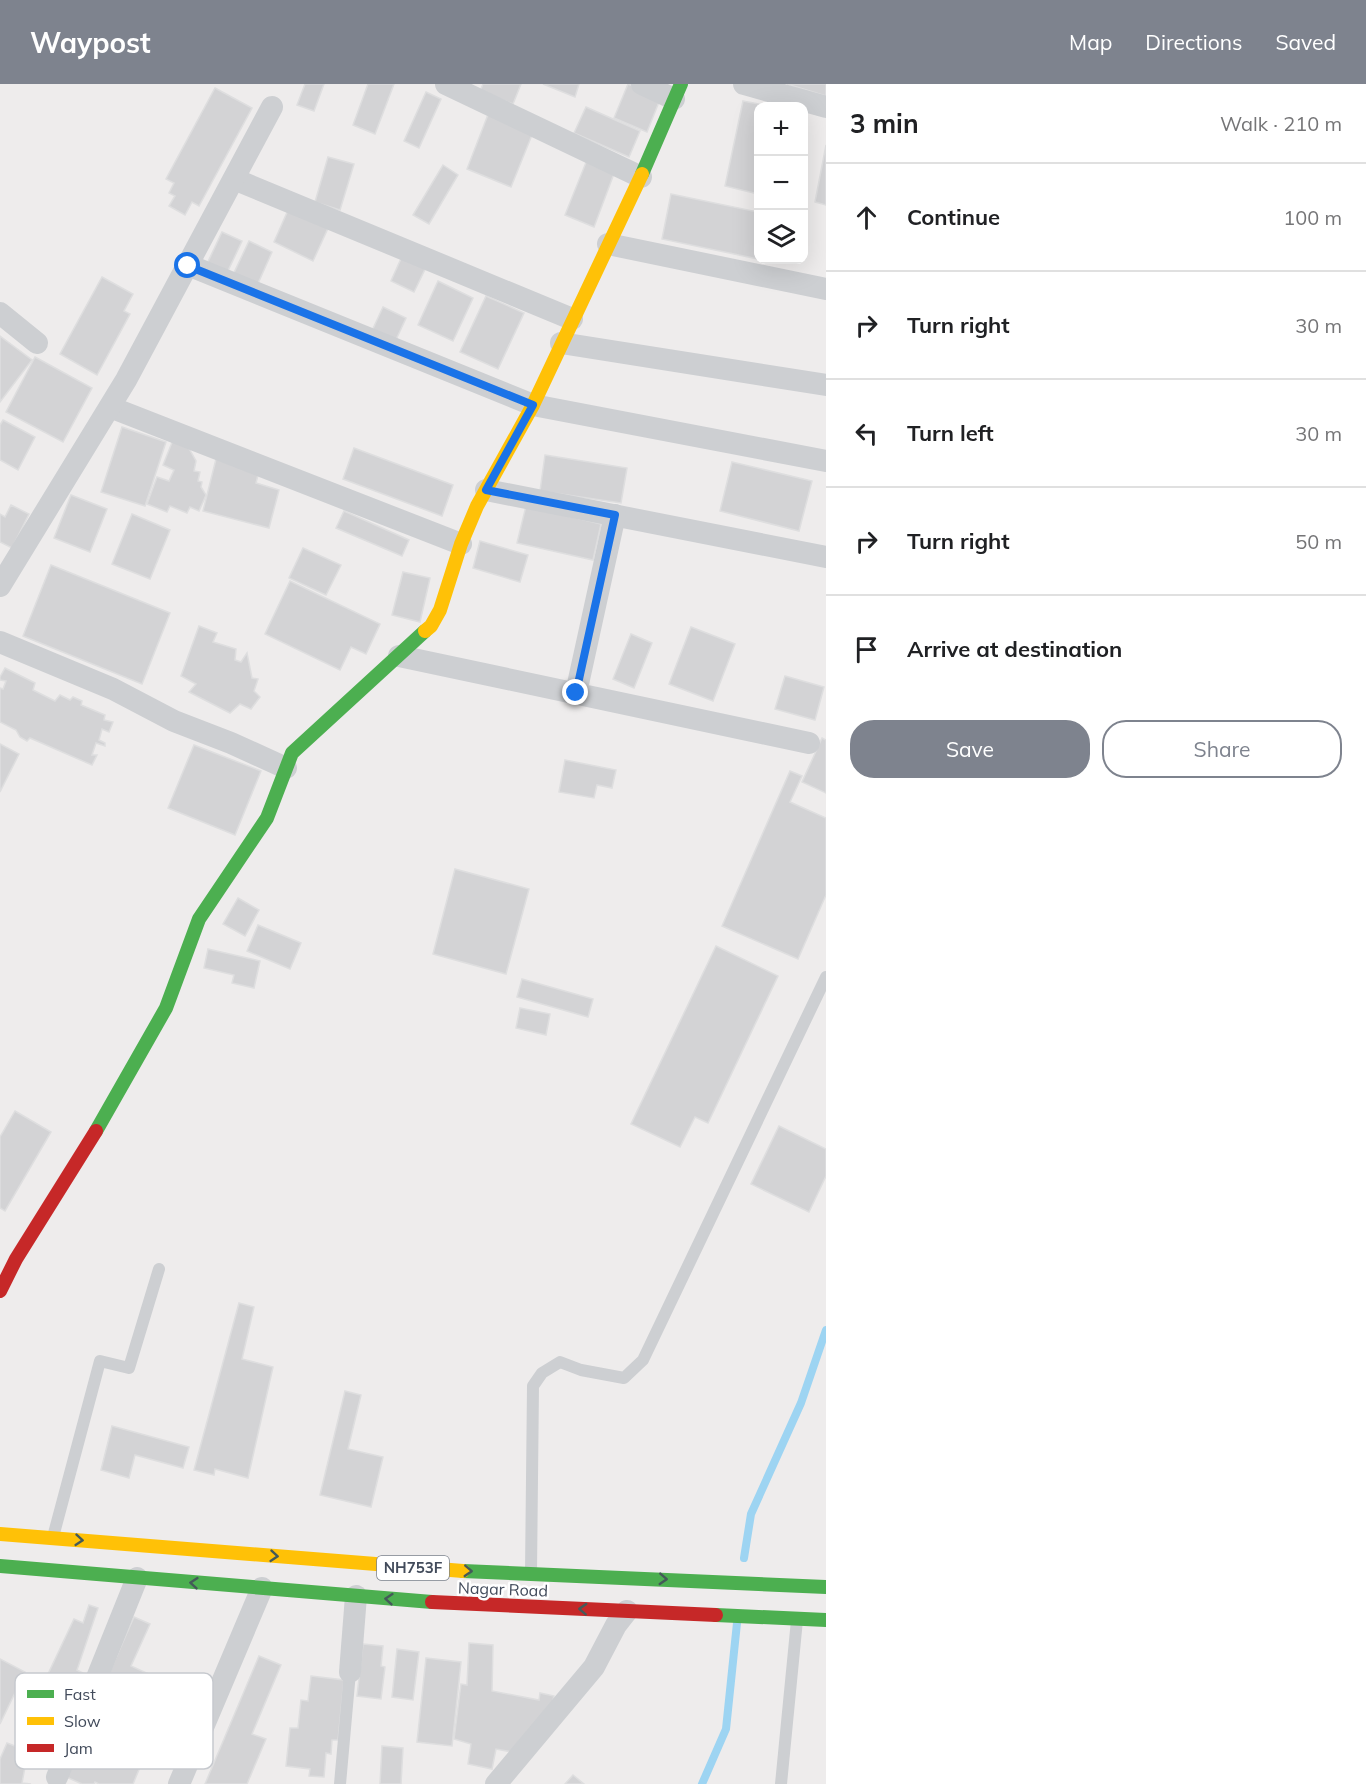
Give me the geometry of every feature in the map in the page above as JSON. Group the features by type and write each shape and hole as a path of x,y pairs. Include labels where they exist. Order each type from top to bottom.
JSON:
{"main road":[{"path":"0,1291 16,1259 92,1139 166,1008 199,919 267,818 292,753 431,626 440,610 461,544 477,506 533,405 641,177 677,92"},
{"name":"Nagar Road","path":"0,1534 423,1569 826,1587"},
{"name":"Nagar Road","path":"1,1568 423,1602 826,1620"}],"street":[{"path":"446,84 641,177"},
{"path":"642,84 677,92"},
{"path":"744,84 826,108"},
{"path":"0,586 110,407 272,107"},
{"path":"234,179 572,319"},
{"path":"608,244 826,289"},
{"path":"188,266 533,405 826,461"},
{"path":"0,313 37,343"},
{"path":"561,343 826,385"},
{"path":"110,407 461,544"},
{"path":"486,490 826,557"},
{"path":"576,693 615,515"},
{"path":"0,642 113,689 174,721 286,768"},
{"path":"399,656 809,743"},
{"path":"98,1673 136,1578"},
{"path":"213,1704 262,1588"},
{"path":"350,1672 356,1596"},
{"path":"496,1784 594,1667 616,1624 627,1611"},
{"path":"57,1777 60,1769"},
{"path":"179,1784 185,1769"}],"lane":[{"path":"531,1574 533,1386 543,1373 560,1362 581,1370 624,1378 643,1360 826,977"},
{"path":"52,1538 100,1361 129,1368 159,1269"},
{"path":"781,1784 798,1618"},
{"path":"340,1784 350,1672"}],"building":[{"path":"305,84 324,84 314,111 297,105"},
{"path":"368,84 394,84 375,134 353,125"},
{"path":"483,84 521,84 513,104 480,91"},
{"path":"543,84 579,84 575,97"},
{"path":"628,84 661,97 647,132 614,118"},
{"path":"787,84 826,84 826,96"},
{"path":"215,88 252,108 199,206 192,202 185,215 169,206 175,196 169,193 174,183 166,179"},
{"path":"426,92 441,99 419,148 404,141"},
{"path":"743,101 754,103 754,193 725,186"},
{"path":"586,107 640,131 629,157 574,133"},
{"path":"489,112 534,130 511,187 467,169"},
{"path":"826,145 826,205 815,202"},
{"path":"328,157 354,164 340,210 315,202"},
{"path":"587,160 615,171 594,227 565,215"},
{"path":"443,165 458,175 429,224 413,215"},
{"path":"671,194 754,211 754,258 662,239"},
{"path":"289,208 329,226 313,261 274,242"},
{"path":"222,232 242,241 226,275 206,266"},
{"path":"249,241 272,252 256,288 232,277"},
{"path":"404,252 428,263 414,292 391,281"},
{"path":"102,277 133,294 124,311 130,314 97,375 60,354"},
{"path":"438,281 473,298 453,341 418,325"},
{"path":"486,296 524,313 498,369 460,352"},
{"path":"383,307 406,318 394,344 371,333"},
{"path":"0,336 32,360 0,402"},
{"path":"35,357 92,388 63,442 6,412"},
{"path":"3,420 35,437 18,470 0,460 0,425"},
{"path":"122,427 166,442 145,506 101,492"},
{"path":"173,440 187,445 196,461 194,471 200,472 198,481 202,482 201,487 206,495 199,511 190,507 187,513 170,506 167,512 147,504 157,477 169,481 174,470 163,465"},
{"path":"354,448 453,485 442,516 343,479"},
{"path":"217,455 260,467 256,483 279,490 269,528 203,511"},
{"path":"545,455 627,468 621,503 540,491"},
{"path":"732,462 812,481 799,531 720,511"},
{"path":"71,495 107,509 90,552 54,538"},
{"path":"11,505 29,514 12,548 0,542 0,514 5,517"},
{"path":"526,506 601,524 593,560 517,543"},
{"path":"344,511 409,540 402,556 336,528"},
{"path":"132,514 170,530 150,579 112,564"},
{"path":"480,541 528,555 520,582 473,568"},
{"path":"303,548 341,565 326,595 289,578"},
{"path":"51,565 170,613 142,684 23,636"},
{"path":"403,572 430,578 420,622 392,615"},
{"path":"290,581 380,624 366,654 351,647 340,670 265,634"},
{"path":"199,626 217,633 213,642 236,649 235,660 241,662 247,653 252,678 258,679 254,691 260,697 251,709 240,704 230,713 189,692 196,684 181,676"},
{"path":"691,627 735,644 713,701 669,684"},
{"path":"631,634 652,643 634,688 613,679"},
{"path":"5,668 35,683 33,690 55,701 60,695 70,700 73,697 82,701 81,705 105,715 104,720 113,722 109,732 102,729 99,740 105,743 105,746 96,743 92,755 97,755 92,765 30,738 27,741 20,737 16,730 0,722 0,688 3,689 6,681 0,680 0,677"},
{"path":"785,676 824,687 815,720 775,709"},
{"path":"822,738 826,740 826,793 802,782"},
{"path":"0,744 19,754 0,792"},
{"path":"194,745 261,771 235,835 168,808"},
{"path":"565,760 616,770 612,788 597,785 594,798 559,792"},
{"path":"790,771 802,776 790,802 826,818 826,895 798,959 722,926"},
{"path":"455,869 529,889 506,974 433,954"},
{"path":"238,898 259,910 245,936 223,924"},
{"path":"258,925 301,943 290,969 247,951"},
{"path":"716,946 778,976 708,1123 695,1117 680,1147 631,1124"},
{"path":"208,949 260,961 254,988 232,983 234,975 204,968"},
{"path":"522,979 593,999 588,1017 517,997"},
{"path":"520,1008 550,1014 546,1035 516,1028"},
{"path":"15,1111 51,1132 5,1211 0,1208 0,1137"},
{"path":"779,1126 826,1149 826,1176 809,1212 751,1184"},
{"path":"239,1303 254,1307 242,1359 273,1367 248,1478 215,1469 214,1475 194,1470"},
{"path":"345,1391 361,1395 348,1449 383,1457 371,1507 320,1495"},
{"path":"112,1426 189,1447 183,1468 135,1455 129,1478 101,1470"},
{"path":"89,1605 98,1608 77,1670 83,1673 48,1673 74,1619 83,1623"},
{"path":"134,1617 150,1624 131,1666 146,1673 109,1673"},
{"path":"469,1643 493,1645 492,1691 539,1700 540,1693 554,1696 551,1708 512,1752 496,1749 492,1769 468,1764 471,1744 454,1739 461,1684 467,1685"},
{"path":"363,1644 383,1646 381,1666 385,1667 381,1699 357,1696"},
{"path":"397,1649 419,1652 413,1700 392,1697"},
{"path":"259,1656 281,1665 252,1734 266,1739 247,1784 205,1784"},
{"path":"426,1658 461,1662 452,1746 417,1742"},
{"path":"0,1659 25,1672 15,1673 15,1693 0,1724"},
{"path":"311,1676 344,1680 338,1740 332,1740 331,1754 326,1753 324,1777 309,1776 310,1769 286,1766 290,1728 298,1728 301,1700 308,1701"},
{"path":"7,1743 15,1746 15,1769 25,1769 22,1783 31,1784 0,1784 0,1759"},
{"path":"382,1746 403,1748 401,1784 380,1784"},
{"path":"67,1769 139,1769 133,1784 95,1782 94,1784 82,1784 64,1776"},
{"path":"573,1775 584,1784 565,1784"}],"waterway":[{"path":"744,1558 751,1514 801,1403 826,1330"},
{"path":"702,1784 726,1729 737,1623"}],"traffic: fast":[{"path":"642,174 681,84"},
{"path":"96,1131 166,1008 199,919 267,818 292,753 425,631"},
{"path":"0,1566 432,1602"},
{"path":"463,1571 826,1587"},
{"path":"716,1615 826,1620"}],"traffic: slow":[{"path":"425,631 431,626 440,610 461,544 477,506 533,405 642,174"},
{"path":"0,1534 463,1571"}],"traffic: jam":[{"path":"0,1291 16,1259 96,1131"},
{"path":"432,1602 716,1615"}],"route":[{"path":"188,266 533,405 486,490 615,515 576,693"}]}
